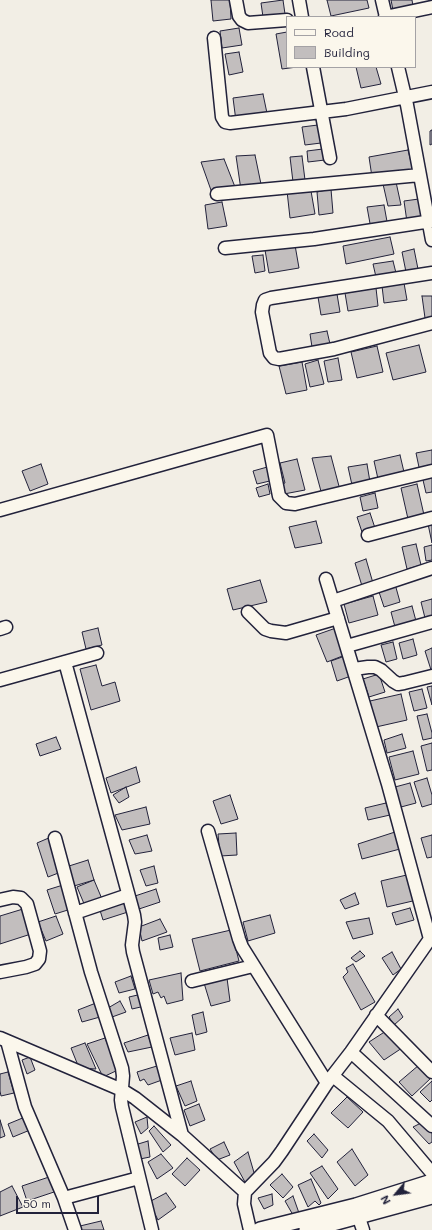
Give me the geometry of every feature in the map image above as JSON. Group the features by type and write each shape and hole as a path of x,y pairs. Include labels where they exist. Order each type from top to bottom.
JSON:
{"main road":[{"path":"260,1230 359,1217 432,1182"},
{"path":"307,1230 432,1196"}],"street":[{"path":"236,0 239,16 242,20 248,23 286,20"},
{"path":"299,0 302,16"},
{"path":"382,0 386,16"},
{"path":"391,16 432,7"},
{"path":"214,38 222,117 225,122 230,123 321,112 432,92"},
{"path":"313,68 330,158"},
{"path":"398,68 430,221 432,240"},
{"path":"217,194 420,175"},
{"path":"225,248 314,239 430,221"},
{"path":"432,273 272,298 266,300 262,305 262,312 270,353 274,358 279,359 334,349 432,322"},
{"path":"0,510 267,435 279,496 286,503 295,504 432,471"},
{"path":"368,535 432,518"},
{"path":"333,601 432,568"},
{"path":"250,1230 244,1204 246,1192 274,1162 376,1015 430,944 388,784 326,579"},
{"path":"248,612 265,629 286,633 338,618"},
{"path":"346,646 432,622"},
{"path":"0,680 97,653"},
{"path":"65,662 135,922 132,945 133,952 182,1135"},
{"path":"354,669 368,667 381,670 398,684 432,676"},
{"path":"208,831 239,939 253,966 330,1080 388,1121 432,1173"},
{"path":"55,838 91,972 122,1068 122,1107 138,1178 152,1230"},
{"path":"75,913 128,895"},
{"path":"0,900 17,897 21,898 27,904 40,951 39,959 35,964 0,972"},
{"path":"192,981 253,966"},
{"path":"376,1015 432,1072"},
{"path":"3,1040 122,1090 135,1098 182,1135 246,1192"},
{"path":"3,1040 25,1107 64,1198 75,1230"},
{"path":"351,1052 432,1126"},
{"path":"64,1198 138,1178"}],"building":[{"path":"211,0 230,0 231,19 213,21"},
{"path":"283,0 285,14 263,17 261,3"},
{"path":"327,0 367,0 369,8 331,16"},
{"path":"391,0 412,0 413,6 393,10"},
{"path":"239,28 242,45 222,48 220,31"},
{"path":"286,32 286,68 290,68 282,69 276,34"},
{"path":"239,52 243,72 229,75 225,54"},
{"path":"356,68 376,68 381,84 361,88"},
{"path":"263,94 268,118 236,121 233,98"},
{"path":"318,125 321,143 305,145 302,127"},
{"path":"432,130 432,144 430,145 430,131"},
{"path":"323,149 325,160 308,162 307,151"},
{"path":"408,150 414,174 372,177 369,157"},
{"path":"255,155 262,189 241,190 236,156"},
{"path":"302,156 305,180 293,182 290,157"},
{"path":"224,159 237,192 212,193 201,162"},
{"path":"396,182 401,205 388,206 383,184"},
{"path":"331,189 333,213 319,215 317,192"},
{"path":"287,191 311,191 315,214 290,218"},
{"path":"419,199 422,220 407,222 404,201"},
{"path":"222,202 227,226 208,229 205,205"},
{"path":"384,205 388,227 371,229 367,207"},
{"path":"390,237 394,254 346,264 343,246"},
{"path":"295,245 299,268 269,273 265,250"},
{"path":"414,249 418,269 406,272 402,252"},
{"path":"263,255 265,271 255,273 252,256"},
{"path":"393,261 396,273 376,277 373,264"},
{"path":"404,283 407,300 384,303 382,286"},
{"path":"376,288 378,306 348,311 345,293"},
{"path":"337,294 340,312 321,315 318,297"},
{"path":"422,296 432,296 432,317 425,318"},
{"path":"327,331 330,344 312,347 310,334"},
{"path":"419,345 426,372 393,380 386,353"},
{"path":"377,346 383,372 357,378 351,352"},
{"path":"338,358 342,380 328,382 324,361"},
{"path":"318,360 324,384 310,387 305,364"},
{"path":"302,362 307,390 286,394 279,366"},
{"path":"432,450 432,470 420,472 416,453"},
{"path":"400,455 404,472 378,479 374,461"},
{"path":"331,456 340,490 322,495 312,458"},
{"path":"297,459 305,490 284,494 282,484 285,483 280,463"},
{"path":"41,464 48,484 30,491 22,471"},
{"path":"367,464 370,482 352,485 348,467"},
{"path":"271,466 274,480 257,484 253,471"},
{"path":"432,477 432,492 426,493 423,480"},
{"path":"268,484 270,494 259,497 256,488"},
{"path":"417,484 424,515 408,519 401,488"},
{"path":"375,493 378,508 363,511 360,497"},
{"path":"370,513 376,531 363,535 357,517"},
{"path":"316,521 322,543 295,548 289,527"},
{"path":"432,523 432,543 428,524"},
{"path":"416,544 421,565 407,569 402,547"},
{"path":"432,545 432,560 426,561 424,547"},
{"path":"366,559 373,583 362,586 355,563"},
{"path":"260,580 267,602 233,610 227,589"},
{"path":"395,584 400,602 384,607 378,589"},
{"path":"373,596 378,615 349,623 344,604"},
{"path":"432,599 432,616 425,618 421,602"},
{"path":"412,606 416,621 395,627 391,612"},
{"path":"98,628 102,645 86,649 82,632"},
{"path":"336,628 345,655 327,662 316,635"},
{"path":"413,639 417,655 403,659 399,643"},
{"path":"393,642 397,659 386,662 381,645"},
{"path":"432,648 432,673 425,651"},
{"path":"345,656 351,676 337,681 331,661"},
{"path":"96,665 102,686 115,682 120,701 91,710 80,669"},
{"path":"379,674 385,692 369,697 363,679"},
{"path":"432,686 432,705 427,687"},
{"path":"422,689 427,708 414,711 409,692"},
{"path":"401,694 407,720 376,727 370,701"},
{"path":"427,714 432,738 423,740 417,716"},
{"path":"402,734 406,748 387,753 384,740"},
{"path":"56,737 61,749 40,756 36,744"},
{"path":"432,743 432,770 427,771 421,746"},
{"path":"413,751 419,774 395,780 389,757"},
{"path":"136,767 140,782 111,793 106,778"},
{"path":"427,778 432,795 432,804 422,807 414,782"},
{"path":"410,783 416,803 401,807 395,787"},
{"path":"126,787 129,797 119,803 113,795"},
{"path":"230,795 238,819 221,824 213,801"},
{"path":"386,803 390,815 368,820 365,808"},
{"path":"146,807 150,824 122,830 115,815"},
{"path":"395,832 400,849 362,859 358,844"},
{"path":"236,833 237,855 220,856 218,834"},
{"path":"147,835 152,851 135,854 129,840"},
{"path":"432,835 432,857 427,858 421,838"},
{"path":"51,837 61,872 48,877 37,843"},
{"path":"88,860 94,880 74,886 69,866"},
{"path":"154,866 158,883 146,886 140,870"},
{"path":"411,874 417,900 387,907 381,881"},
{"path":"94,880 102,899 85,906 77,887"},
{"path":"63,885 71,909 55,914 47,890"},
{"path":"156,889 160,902 139,909 135,896"},
{"path":"355,893 359,904 345,909 340,900"},
{"path":"126,897 131,911 103,920 99,907"},
{"path":"410,908 414,920 396,925 392,913"},
{"path":"23,909 31,934 0,944 0,916"},
{"path":"270,915 275,933 248,941 243,922"},
{"path":"56,916 63,934 46,941 38,922"},
{"path":"369,918 373,934 353,939 346,922"},
{"path":"160,919 167,932 142,941 139,927"},
{"path":"231,930 239,961 200,971 192,939"},
{"path":"170,935 173,947 160,950 158,938"},
{"path":"360,951 365,956 356,962 351,958"},
{"path":"392,952 401,969 393,975 382,958"},
{"path":"353,964 375,1002 361,1010 343,977 348,972 346,968"},
{"path":"181,973 183,1000 167,1004 164,996 161,998 158,992 153,994 149,980"},
{"path":"131,976 135,989 119,993 115,982"},
{"path":"227,978 230,1001 211,1006 204,983"},
{"path":"142,994 145,1006 132,1009 129,997"},
{"path":"120,1001 126,1012 112,1017 108,1008"},
{"path":"96,1003 100,1017 82,1022 78,1010"},
{"path":"398,1009 403,1017 394,1025 389,1017"},
{"path":"203,1012 207,1032 196,1035 192,1015"},
{"path":"386,1031 402,1048 384,1060 369,1042"},
{"path":"192,1033 195,1050 175,1055 170,1038"},
{"path":"148,1035 152,1047 128,1052 124,1043"},
{"path":"105,1038 118,1070 103,1077 87,1044"},
{"path":"85,1043 96,1069 79,1068 71,1048"},
{"path":"30,1057 35,1070 27,1074 22,1060"},
{"path":"419,1065 431,1078 412,1096 399,1082"},
{"path":"157,1066 162,1080 148,1085 144,1079 140,1081 137,1072"},
{"path":"8,1072 14,1093 1,1096 0,1074"},
{"path":"191,1081 197,1101 185,1106 176,1086"},
{"path":"432,1081 432,1100 430,1102 420,1092"},
{"path":"347,1097 363,1112 348,1128 331,1113"},
{"path":"199,1104 205,1120 190,1126 184,1110"},
{"path":"25,1117 30,1130 13,1137 8,1124"},
{"path":"147,1117 148,1128 141,1134 135,1122"},
{"path":"0,1120 5,1136 0,1138"},
{"path":"423,1122 432,1131 432,1142 429,1144 413,1127"},
{"path":"154,1126 171,1145 163,1152 149,1131"},
{"path":"314,1134 328,1150 322,1158 307,1141"},
{"path":"148,1141 150,1157 140,1159 135,1145"},
{"path":"224,1142 230,1155 217,1160 210,1149"},
{"path":"352,1149 368,1175 355,1186 337,1162"},
{"path":"248,1152 255,1176 245,1182 234,1162"},
{"path":"161,1154 173,1168 157,1179 148,1162"},
{"path":"187,1158 200,1170 185,1186 172,1174"},
{"path":"322,1166 338,1189 328,1199 310,1173"},
{"path":"282,1174 293,1187 283,1198 270,1185"},
{"path":"49,1177 54,1192 27,1201 22,1186"},
{"path":"311,1179 321,1203 319,1205 315,1201 308,1207 298,1185"},
{"path":"12,1186 23,1207 0,1216 0,1192"},
{"path":"166,1193 176,1207 158,1220 149,1202"},
{"path":"272,1194 273,1205 264,1209 258,1198"},
{"path":"293,1196 299,1213 293,1215 285,1201"},
{"path":"101,1221 104,1230 81,1230 80,1226"}]}
